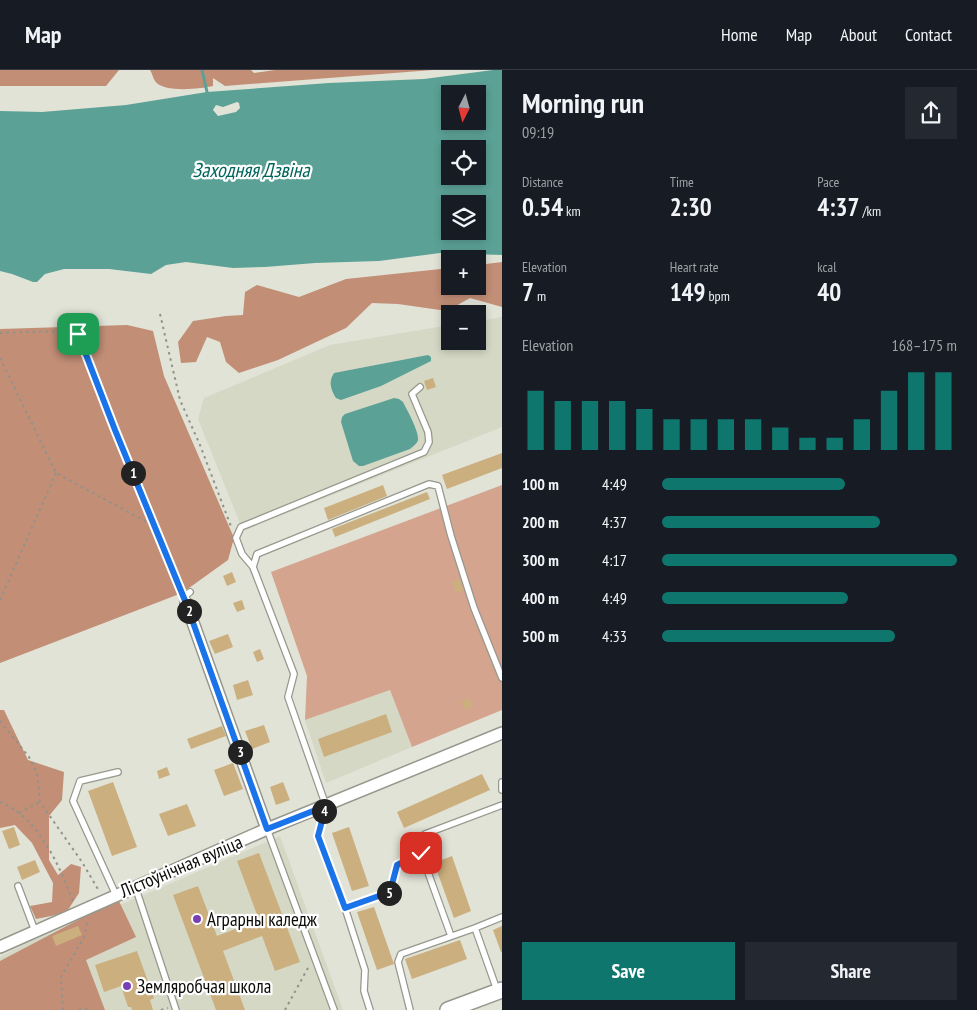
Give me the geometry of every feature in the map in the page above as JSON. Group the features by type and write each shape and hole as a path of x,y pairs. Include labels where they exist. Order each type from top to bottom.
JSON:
{"street":[{"path":"188,597 267,829"},
{"name":"Лістоўнічная вуліца","path":"0,947 267,829 502,732"},
{"path":"448,1010 500,991"}],"lane":[{"path":"326,806 288,697 294,674 253,567 242,554 236,538 241,527 424,452 429,442 428,432 412,394 420,387"},
{"path":"253,567 257,554 429,484 438,486 468,590 502,678"},
{"path":"116,895 74,802 80,781 118,772"},
{"path":"502,782 502,790"},
{"path":"425,834 502,806"},
{"path":"267,829 334,1010"},
{"path":"323,851 345,908 365,970 364,991 370,1010"},
{"path":"421,853 452,936"},
{"path":"18,886 35,931"},
{"path":"135,886 176,1010"},
{"path":"345,908 390,892"},
{"path":"410,1010 398,962 401,954 502,917"},
{"path":"475,928 500,991"}],"path":[{"path":"160,314 180,400 200,445 226,517 236,538"},
{"path":"0,333 59,331 78,334 154,526 188,597"},
{"path":"0,358 56,473 154,526"},
{"path":"0,600 56,473"},
{"path":"0,721 29,757 37,773 40,802 82,862 104,900"},
{"path":"0,802 11,806 36,828 62,874 78,912"},
{"path":"19,813 40,802"},
{"path":"323,851 318,836 326,806"},
{"path":"390,892 397,865 421,853"},
{"path":"63,1010 61,977 84,937 91,906"},
{"path":"285,1010 314,957"},
{"path":"79,1010 86,1008 90,1010"}],"shaded area":[{"path":"0,70 119,70 106,86 0,86"},
{"path":"150,70 251,70 254,73 275,70 433,70 225,86 213,78 213,86 173,89 159,85"},
{"path":"502,262 502,307 470,298 458,305 441,305 441,310 398,304 372,303 346,328 278,360 239,373 226,362 220,342 207,337 196,362 181,363 178,342 193,321 243,315 245,292 257,285 299,297 346,279 441,269 441,295 486,295 486,264"},
{"path":"502,317 502,427 243,531 198,419 204,398 330,345 441,326 441,350 486,350 486,320"},
{"path":"127,325 153,331 164,376 234,538 228,560 182,593 0,663 0,329"},
{"path":"502,485 502,710 412,747 390,690 305,720 307,676 271,572"},
{"path":"390,690 412,747 326,783 305,720"},
{"path":"0,710 4,710 28,760 64,772 62,800 49,816 49,860 58,875 71,864 81,867 79,893 66,913 36,919 30,906 52,902 53,883 32,843 15,825 0,828"},
{"name":"Аграрны каледж","path":"280,836 343,1010 0,1010 0,957 29,942"},
{"path":"118,899 136,937 86,960 105,1010 0,1010 0,961"}],"water":[{"name":"Заходняя Дзвіна","path":"502,70 502,255 486,254 486,250 441,250 441,253 379,261 233,268 186,262 166,265 151,274 109,269 64,269 45,274 37,282 0,271 0,111 42,112 126,105 207,92 329,83 424,79","holes":["237,102 240,108 236,112 218,116 213,110 216,105 223,107"]},
{"path":"428,355 431,357 431,361 381,386 341,400 336,398 332,389 331,380 334,373"},
{"path":"394,398 403,402 415,426 418,436 416,444 410,449 359,466 353,461 341,422 342,417 345,414"}],"building":[{"path":"433,378 436,387 427,390 424,381"},
{"path":"502,453 502,468 447,489 442,475"},
{"path":"383,485 387,496 328,520 324,508"},
{"path":"427,492 430,499 335,537 332,529"},
{"path":"232,572 236,582 227,586 223,576"},
{"path":"460,579 463,590 457,593 452,582"},
{"path":"242,600 245,609 237,612 233,603"},
{"path":"228,634 233,647 215,654 209,641"},
{"path":"260,649 264,659 257,662 253,652"},
{"path":"248,680 253,695 237,700 233,685"},
{"path":"469,698 473,706 465,710 461,702"},
{"path":"386,714 392,732 324,757 318,739"},
{"path":"264,725 270,742 252,749 245,731"},
{"path":"222,726 226,736 191,749 187,739"},
{"path":"233,763 243,789 224,796 214,770"},
{"path":"167,767 170,775 159,779 157,771"},
{"path":"482,774 490,790 404,828 397,812"},
{"path":"113,782 137,847 112,856 88,791"},
{"path":"283,782 290,800 276,805 270,787"},
{"path":"187,804 196,826 168,836 159,814"},
{"path":"14,827 20,845 9,849 2,831"},
{"path":"349,827 369,886 352,891 332,833"},
{"path":"259,853 300,962 275,971 262,936 223,951 245,1010 216,1010 173,895 198,886 217,936 259,920 237,861"},
{"path":"452,856 471,911 454,918 434,863"},
{"path":"35,860 40,872 22,880 17,867"},
{"path":"374,907 394,964 377,970 357,912"},
{"path":"78,926 82,935 56,946 52,936"},
{"path":"502,926 502,952 501,952 493,930"},
{"path":"460,940 467,959 412,979 405,959"},
{"path":"137,951 154,998 150,1000 153,1010 132,1010 131,1007 128,1007 121,986 104,992 95,965"}],"waterway":[{"path":"202,70 207,96"}],"place":[{"name":"Аграрны каледж","path":"197,919"},
{"name":"Земляробчая школа","path":"127,986"}],"route":[{"path":"78,334 186,603 267,829 326,806 318,836 345,908 390,892 397,865 421,853"}]}
